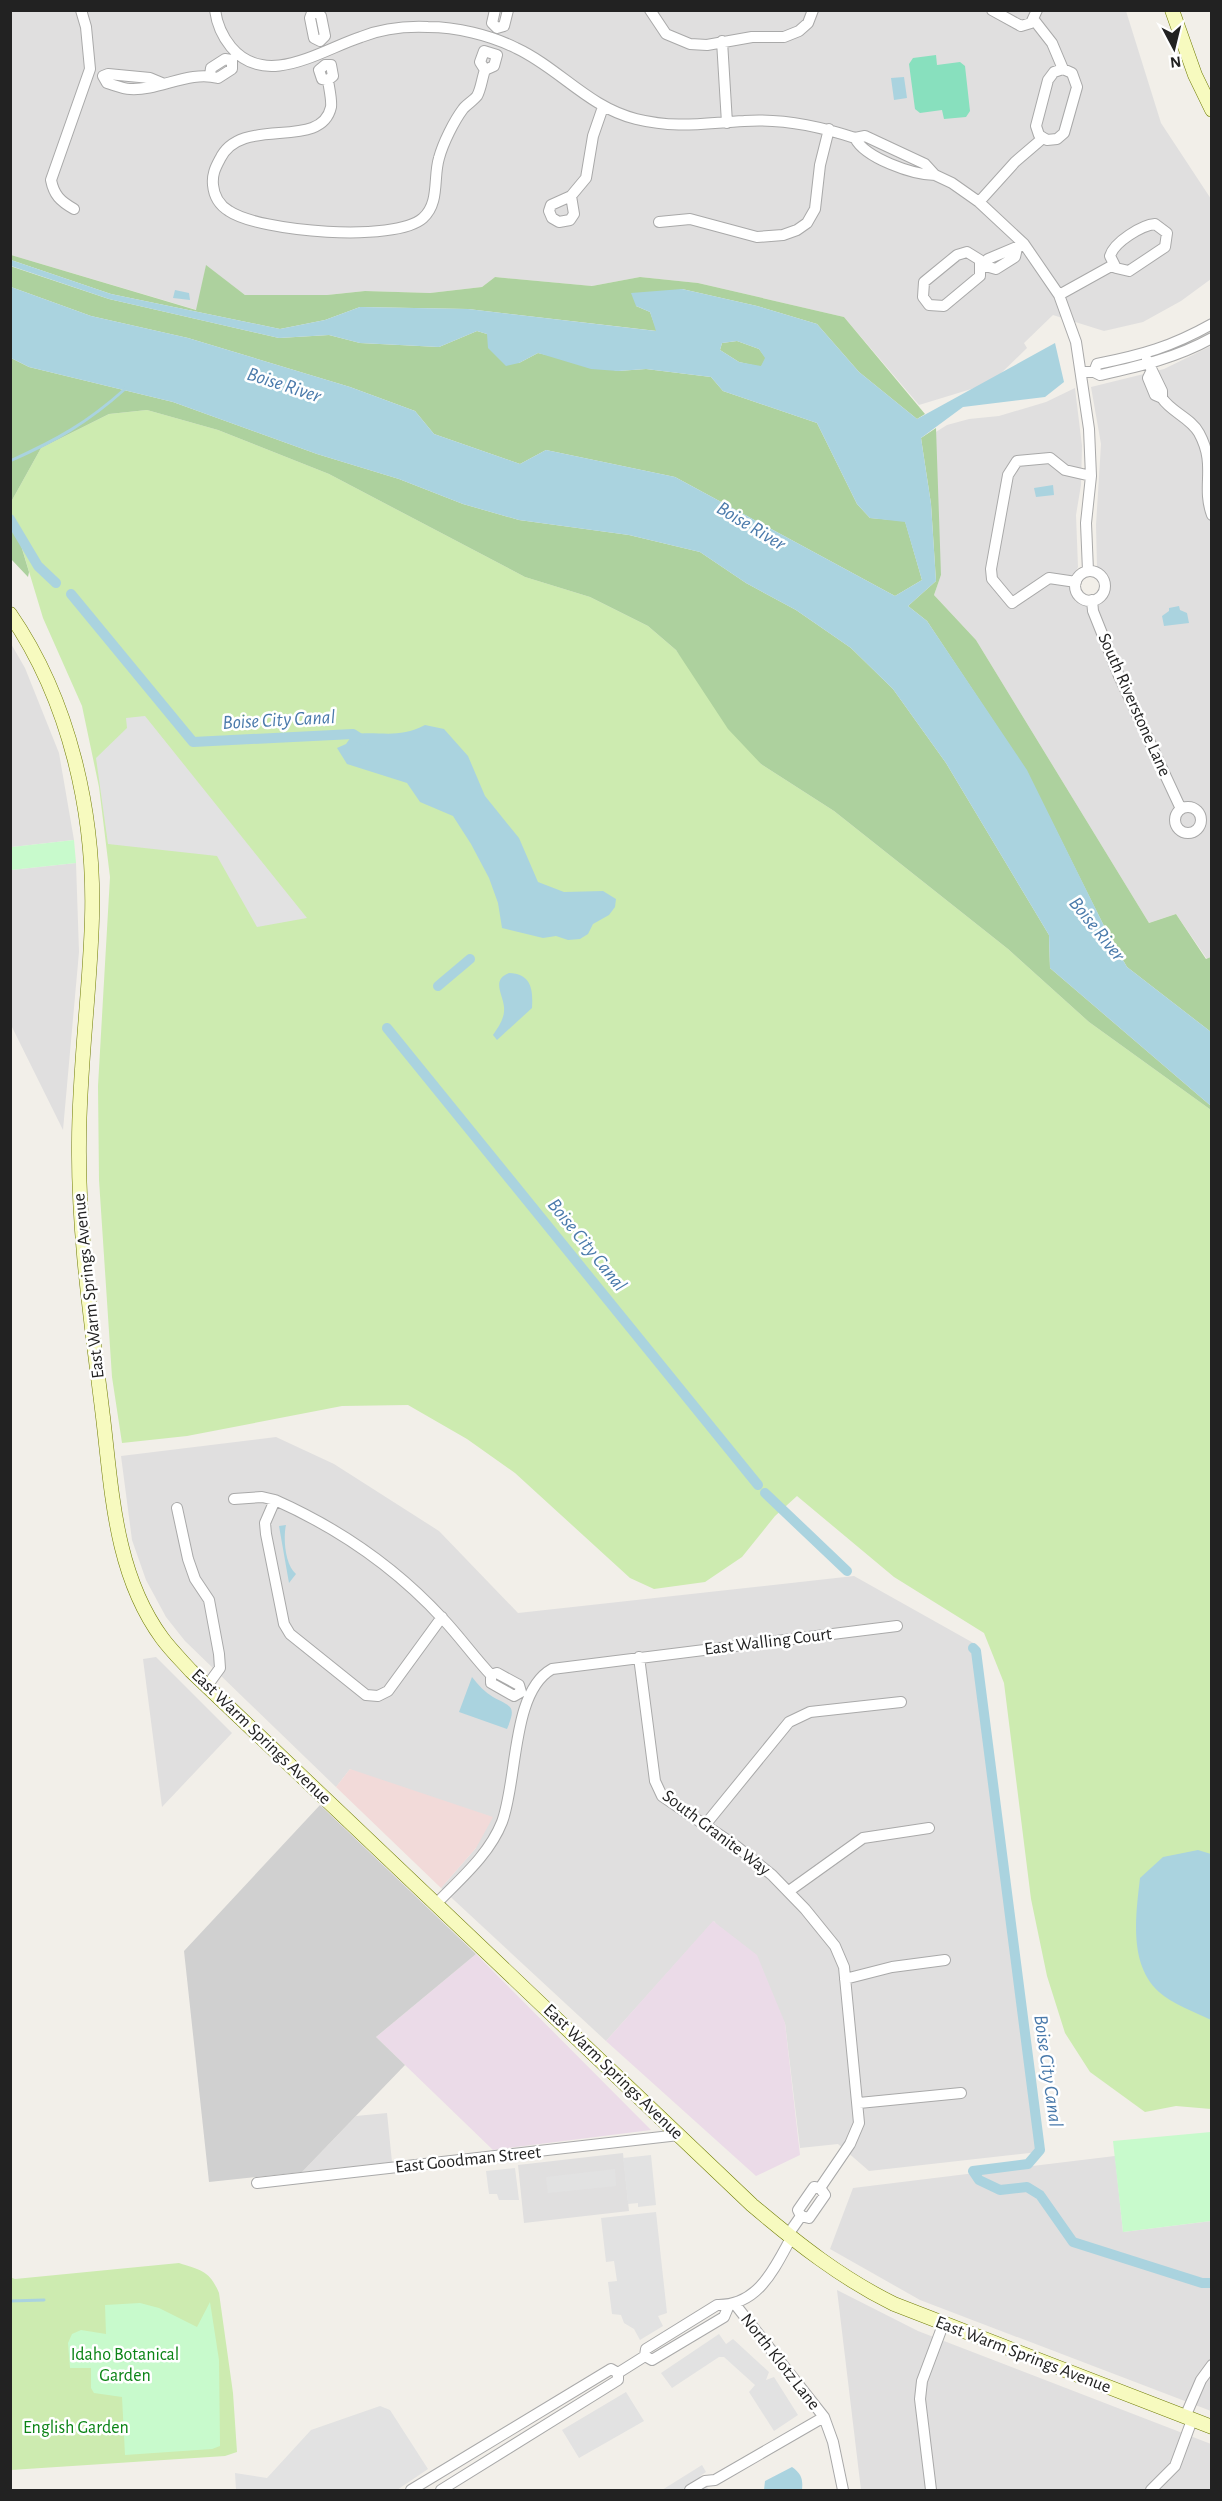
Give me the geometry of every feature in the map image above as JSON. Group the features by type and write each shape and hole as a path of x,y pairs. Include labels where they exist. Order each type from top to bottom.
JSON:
{"street":[{"path":"74,209 61,202 54,192 51,180 90,69 86,27 81,10"},
{"path":"215,10 223,37 236,58 264,66 286,66 321,46 363,36 394,29 429,27 494,39 516,48 603,107 634,118 667,125 695,126 778,121 814,124 855,138 865,136 925,164 935,175 952,183 979,202 1020,246 1059,295 1076,342 1090,438 1091,476 1086,523 1088,571"},
{"path":"314,10 310,18 314,38 321,46 325,65 320,70 322,79 328,80 331,106 327,116 315,128 242,138 223,153 213,172 217,201 229,212 287,230 403,228 422,219 429,210 435,193 439,157 463,110 477,96 485,70 480,62 484,51 491,52 497,27"},
{"path":"495,10 492,23 497,27 504,26 508,10"},
{"path":"650,10 666,34 690,45 784,37 803,27 813,10"},
{"path":"992,10 1021,27 1036,15 1063,69"},
{"path":"1172,10 1195,75 1212,110"},
{"path":"722,41 728,123"},
{"path":"90,69 103,76 108,74 150,78 162,83 210,76 218,78 232,69 236,58"},
{"path":"979,202 1015,162 1043,138 1057,139 1064,133 1077,82 1072,73 1063,69 1054,72 1048,80 1036,126 1043,138"},
{"path":"571,196 586,178 592,136 603,107"},
{"path":"659,222 690,219 758,237 783,235 797,230 807,223 814,209 820,165 830,129"},
{"path":"1155,224 1164,229 1167,243 1162,251 1130,271 1120,271 1113,265 1110,256 1114,247 1146,226 1155,224"},
{"path":"982,265 972,253 957,255 924,282 922,297 934,307 944,306 977,280 982,265 988,259 1020,246"},
{"path":"1059,295 1113,265"},
{"path":"1148,364 1178,343 1212,324"},
{"path":"1082,372 1094,372 1100,375 1148,364 1183,354 1212,338"},
{"path":"1148,364 1148,378 1155,395 1162,398 1198,431 1210,468 1207,497 1212,515"},
{"path":"1091,476 1065,470 1050,458 1017,461 1008,475 991,569 992,579 1012,603 1049,578 1076,582 1081,574 1088,571 1099,573 1106,585 1102,595 1092,600"},
{"name":"South Riverstone Lane","path":"1076,582 1080,596 1092,600 1093,611 1119,676 1181,809"},
{"name":"East Warm Springs Avenue","path":"10,614 34,654 62,718 81,785 87,821 92,917 79,1129 80,1202 85,1266 115,1518 123,1556 135,1591 161,1637 207,1686 789,2237 858,2286 942,2325 1212,2427"},
{"path":"234,1499 262,1497 275,1500 318,1521 379,1561 442,1617 491,1675 491,1683 514,1696 525,1694 507,1806 499,1828 475,1864 436,1904"},
{"path":"275,1500 265,1523 284,1624 298,1642 366,1695 378,1696 388,1691 442,1617"},
{"path":"177,1508 188,1559 195,1579 209,1600 219,1654 220,1668 207,1686"},
{"name":"East Walling Court","path":"525,1694 543,1674 552,1669 897,1626"},
{"name":"South Granite Way","path":"618,2373 645,2356 646,2349 717,2305 732,2304 762,2287 768,2280 801,2216 809,2218 825,2194 820,2188 856,2134 859,2103 841,1956 789,1891 755,1860 662,1796 657,1789 639,1657"},
{"path":"705,1825 780,1731 799,1716 810,1712 901,1702"},
{"path":"789,1891 863,1838 929,1828"},
{"path":"845,1979 892,1967 945,1960"},
{"path":"859,2103 961,2094"},
{"name":"East Goodman Street","path":"257,2183 679,2135"},
{"name":"North Klotz Lane","path":"732,2304 824,2417 833,2442 843,2490"},
{"path":"931,2490 920,2398 922,2381 942,2325"},
{"path":"1151,2490 1175,2466 1201,2380 1212,2365"},
{"path":"411,2490 611,2369 618,2373 618,2380 441,2490"},
{"path":"690,2490 705,2481 715,2480 824,2417"}],"shaded area":[{"path":"10,11 1126,11 1161,123 1211,199 1211,279 1181,301 1143,322 1104,331 1053,315 1024,343 1027,348 991,383 919,405 844,317 698,283 640,277 592,286 495,277 482,287 430,293 365,291 327,295 245,295 206,266 197,310 11,255"},
{"path":"1211,346 1211,957 1207,959 1176,914 1149,923 976,640 934,595 941,575 923,440 947,425 969,419 999,416 1046,402 1075,388 1082,446 1081,485 1076,515 1078,567 1070,584 1072,596 1076,602 1110,589 1111,586 1104,571 1097,567 1096,525 1101,444 1091,387 1164,369"},
{"path":"10,642 25,668 59,753 74,840 12,847"},
{"path":"145,716 307,918 257,927 217,856 108,844 96,758 127,728 126,718"},
{"path":"76,863 79,952 63,1130 11,1025 11,870"},
{"path":"276,1437 334,1464 439,1531 518,1613 854,1576 977,1645 1039,2152 869,2171 838,2144 800,2148 785,2023 714,1921 606,2041 441,1888 476,1848 350,1769 336,1787 185,1641 166,1617 146,1580 132,1540 121,1456"},
{"path":"156,1657 232,1733 162,1807 143,1659"},
{"path":"350,1769 493,1817 476,1848 441,1888 336,1787"},
{"path":"320,1805 476,1954 376,2037 405,2065 302,2172 209,2182 184,1951"},
{"path":"713,1921 757,1955 785,2023 800,2155 756,2176 606,2041"},
{"path":"476,1954 651,2130 493,2150 376,2037"},
{"path":"387,2113 392,2162 302,2172 356,2116"},
{"path":"623,2153 629,2211 524,2223 518,2165"},
{"path":"651,2155 656,2205 638,2207 638,2203 628,2204 623,2158"},
{"path":"1115,2156 1123,2232 1211,2221 1211,2411 920,2300 830,2249 853,2188"},
{"path":"515,2168 519,2200 499,2200 497,2194 489,2194 486,2171"},
{"path":"615,2169 616,2186 548,2193 546,2177"},
{"path":"656,2212 667,2313 658,2316 663,2326 640,2340 634,2329 624,2323 621,2315 612,2314 608,2282 617,2281 614,2261 606,2262 601,2218"},
{"path":"837,2290 918,2331 1211,2444 1211,2490 861,2490"},
{"path":"719,2334 726,2344 733,2339 769,2372 766,2380 774,2377 798,2415 774,2431 749,2392 755,2385 724,2357 719,2357 672,2388 661,2373"},
{"path":"626,2392 644,2421 579,2458 562,2430"},
{"path":"380,2406 390,2410 428,2469 397,2490 236,2490 235,2473 267,2478 311,2430"},
{"path":"702,2465 706,2472 700,2476 709,2490 662,2490"}],"green space":[{"path":"936,55 937,65 960,62 965,66 970,111 966,117 944,119 942,110 920,113 915,109 909,64 913,58"},
{"path":"11,255 196,310 206,265 245,295 327,295 365,291 430,293 482,287 495,277 592,286 640,277 698,283 844,317 925,414 917,419 859,372 817,324 757,306 682,289 636,306 650,312 657,331 468,309 360,307 325,320 280,329 111,294 11,260"},
{"path":"10,266 109,299 279,338 329,335 360,343 439,347 477,331 487,334 519,363 538,353 618,371 646,369 711,377 723,391 817,423 857,504 870,518 905,521 922,580 895,596 675,477 546,450 520,464 434,434 415,411 350,387 188,338 91,316 11,287"},
{"path":"737,341 759,349 766,358 761,367 739,362 720,350 722,343"},
{"path":"11,358 29,367 173,402 317,454 399,479 463,504 519,520 629,535 700,552 746,583 796,610 851,648 893,689 946,763 1049,935 1050,968 1211,1106 1211,1110 1089,1022 1008,949 834,811 761,764 728,729 676,650 648,626 590,597 525,577 329,474 218,430 147,410 109,414 41,448 11,502"},
{"path":"147,410 218,430 329,474 525,577 590,597 648,626 676,650 761,764 834,811 1008,949 1089,1022 1211,1110 1211,2109 1176,2106 1145,2112 1090,2072 1065,2033 1047,1976 1031,1899 1004,1683 984,1633 894,1577 797,1496 775,1516 742,1557 705,1582 654,1589 630,1578 515,1473 467,1439 408,1405 342,1406 187,1436 122,1443 112,1377 99,1180 98,1086 110,877 99,787 82,706 43,618 11,512 11,502 41,448 109,414"},
{"path":"936,428 941,575 934,595 976,640 1149,923 1176,914 1206,959 1211,957 1211,1032 1127,967 1109,936 1026,770 927,621 908,606 936,581 931,504 921,438"},
{"path":"11,512 29,572 28,577 11,559"},
{"path":"74,840 76,863 11,870 11,842 12,847"},
{"path":"1211,2132 1211,2221 1123,2232 1113,2141"},
{"name":"Idaho Botanical Garden","path":"179,2263 204,2272 212,2280 219,2293 233,2393 237,2452 225,2456 11,2470 10,2277 15,2279"},
{"path":"210,2302 219,2360 220,2446 212,2449 125,2455 122,2397 94,2393 91,2388 91,2368 70,2368 68,2343 72,2334 81,2330 106,2334 105,2305 140,2303 159,2308 197,2327"}],"water":[{"path":"904,77 907,98 894,100 891,78"},
{"name":"Boise River","path":"11,260 111,294 280,329 325,320 360,307 468,309 656,331 650,312 636,306 631,293 682,289 757,306 817,324 859,372 917,419 1055,343 1064,382 1045,397 963,407 921,438 931,504 936,581 908,606 927,621 1027,770 1109,936 1127,967 1211,1032 1211,1106 1050,968 1049,935 946,763 893,689 851,648 796,610 746,583 700,552 629,535 519,520 463,504 399,479 317,454 173,402 29,367 11,358 11,287 91,316 188,338 350,387 415,411 434,434 520,464 546,450 675,477 895,596 922,580 905,522 870,518 857,504 817,423 723,391 711,377 646,369 618,371 591,369 538,353 519,363 506,366 488,348 487,334 477,331 439,347 360,343 329,335 279,338 109,299 11,266","holes":["737,341 759,349 765,358 761,366 739,362 720,350 722,343"]},
{"path":"175,290 189,293 190,300 173,298"},
{"path":"1053,485 1054,495 1036,497 1034,488"},
{"path":"1179,606 1180,610 1187,613 1189,623 1164,626 1162,616 1169,611 1169,608"},
{"path":"425,725 444,729 468,756 485,796 519,838 538,882 564,892 603,891 616,899 615,907 609,915 593,924 588,934 580,939 568,940 556,936 543,938 502,928 498,903 489,878 453,816 420,802 407,783 347,764 337,748 346,744 353,734 406,732"},
{"path":"509,973 517,974 527,980 531,989 532,1008 497,1040 493,1035 504,1015 499,983 500,979"},
{"path":"286,1525 286,1551 289,1564 296,1574 289,1583 279,1526"},
{"path":"472,1677 487,1693 511,1708 512,1715 507,1729 459,1712"},
{"path":"1198,1850 1211,1854 1211,2020 1177,2004 1159,1992 1149,1981 1142,1967 1136,1938 1140,1878 1163,1857"},
{"path":"792,2467 801,2477 802,2490 764,2490 765,2481"}],"waterway":[{"path":"10,461 71,430 98,412 125,389"},
{"name":"Boise City Canal","path":"10,519 38,566 56,583"},
{"name":"Boise City Canal","path":"71,594 193,742 353,734 364,741"},
{"name":"Boise City Canal","path":"438,986 470,959"},
{"name":"Boise City Canal","path":"387,1028 758,1485"},
{"name":"Boise City Canal","path":"765,1493 847,1571"},
{"name":"Boise City Canal","path":"973,1648 976,1651 1040,2150 1028,2164 973,2171 979,2180 1000,2190 1027,2187 1040,2195 1073,2242 1202,2283 1212,2283"},
{"path":"10,2301 44,2300"}],"park label":[{"name":"English Garden","path":"76,2428"}]}
